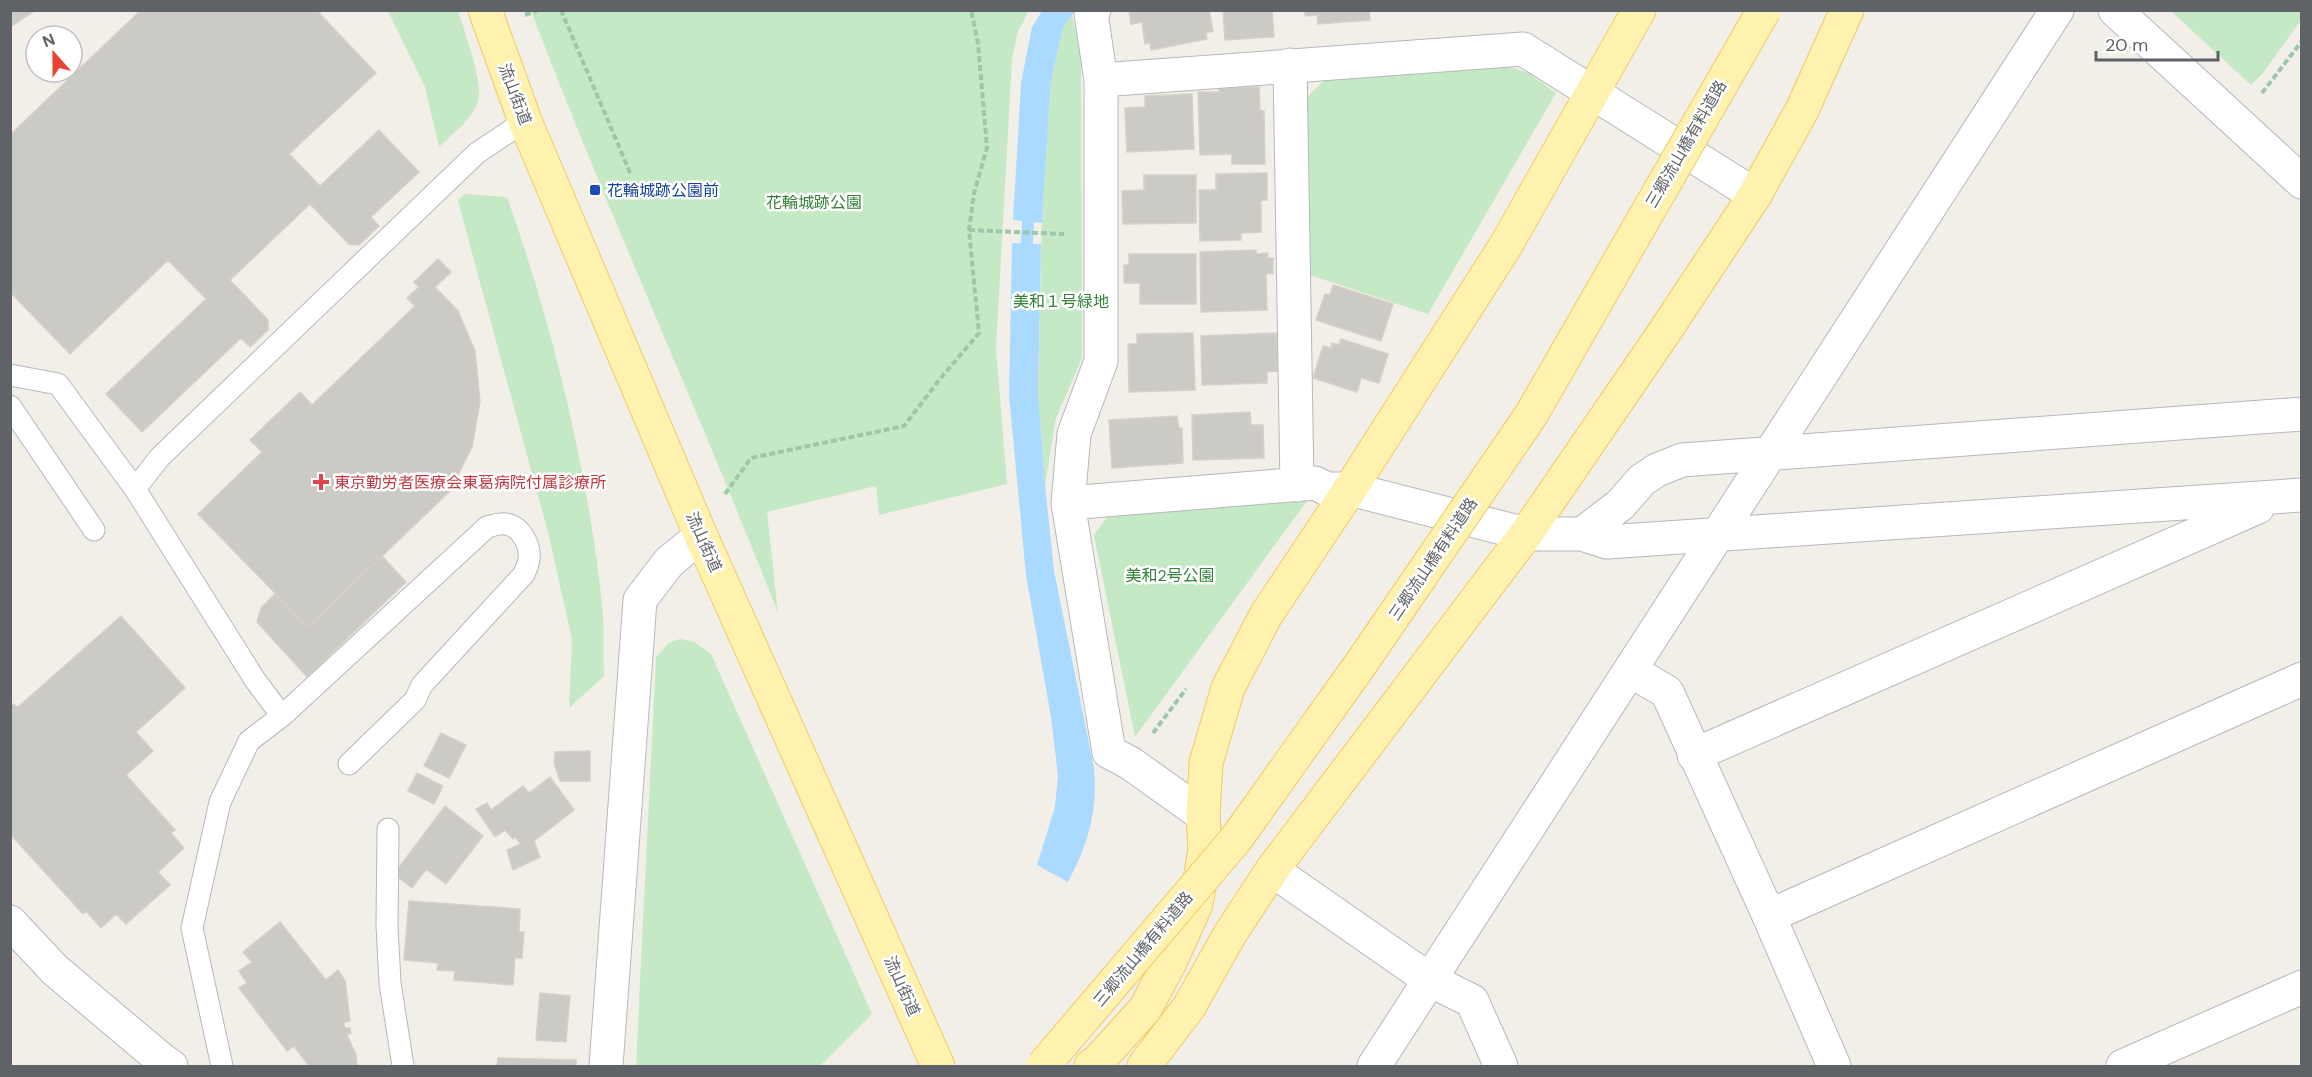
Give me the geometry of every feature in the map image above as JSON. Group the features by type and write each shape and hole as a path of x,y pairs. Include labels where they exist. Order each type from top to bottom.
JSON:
{"main road":[{"name":"流山街道","path":"485,10 525,121 701,536 938,1066"},
{"path":"1091,1066 1145,1009 1171,960 1196,904 1205,849 1203,815 1206,763 1228,688 1266,615 1350,489 1506,245 1639,10"},
{"name":"三郷流山橋有料道路","path":"1043,1066 1236,839 1393,617 1531,415 1764,10"},
{"path":"1144,1066 1189,1006 1230,934 1272,870 1526,534 1664,334 1755,195 1802,110 1847,10"}],"street":[{"path":"1094,10 1091,14 1101,80 1101,361 1074,434 1068,502 1108,752 1130,762 1203,815"},
{"path":"1374,1066 2057,10"},
{"path":"2115,10 2301,182"},
{"path":"1101,80 1523,49 1755,195"},
{"path":"1290,65 1297,485"},
{"path":"1582,534 1620,505 1642,480 1657,470 1682,460 2301,414"},
{"path":"1068,502 1315,483 1327,489 1350,489 1526,534 1582,534 1607,542 2291,496"},
{"path":"1694,754 2291,496"},
{"path":"606,1066 640,600 669,562 701,536"},
{"path":"1631,671 1667,692 1769,916 1834,1066"},
{"path":"1769,916 2301,679"},
{"path":"1272,870 1430,980 1472,1001 1501,1066"},
{"path":"10,922 55,969 171,1066"},
{"path":"2123,1066 2301,987"}],"lane":[{"path":"135,489 160,457 477,153 525,121"},
{"path":"10,375 58,384 135,489 255,680 282,716"},
{"path":"10,406 94,530"},
{"path":"222,1066 192,928 220,802 249,741 282,716 487,527 501,523 512,526 524,536 528,547 529,560 524,574 422,686 415,700 349,764"},
{"path":"388,829 387,926 390,983 403,1066"}],"path":[{"path":"524,16 539,10"},
{"path":"561,10 631,175"},
{"path":"725,495 751,458 904,426 979,333 969,230 974,193 987,148 978,43 971,10"},
{"path":"2256,101 2301,41"},
{"path":"969,230 1101,235"},
{"path":"1130,762 1193,680"}],"green space":[{"path":"388,11 458,11 476,70 478,101 467,120 439,147 425,87"},
{"name":"花輪城跡公園","path":"531,11 1029,11 1018,31 1012,58 996,349 1007,484 879,515 876,486 767,512 778,613 560,87"},
{"path":"2171,11 2301,11 2301,20 2263,73 2251,85"},
{"name":"美和１号緑地","path":"1072,15 1081,54 1082,358 1056,418 1045,485 1038,393 1042,223 1051,80 1063,27"},
{"path":"1504,65 1528,73 1556,93 1428,314 1310,275 1305,100 1327,77"},
{"path":"465,194 507,197 539,295 578,450 596,553 602,604 604,676 569,708 572,639 549,536 458,201"},
{"name":"美和2号公園","path":"1309,498 1135,737 1094,535 1110,513"},
{"path":"680,639 694,642 711,654 872,1014 820,1066 636,1066 656,657 669,643"}],"water":[{"path":"1042,11 1075,11 1063,27 1051,80 1042,223 1013,220 1021,83 1032,27"},
{"path":"1012,243 1041,244 1038,393 1045,485 1054,571 1094,768 1094,799 1090,827 1068,882 1037,865 1055,807 1058,776 1051,717 1026,575 1009,395"}],"building":[{"path":"10,10 36,10 10,27"},
{"path":"141,10 322,10 319,13 376,73 289,154 320,186 379,130 419,172 371,217 379,226 359,245 349,244 310,204 230,280 268,320 268,330 250,347 241,338 142,432 106,394 206,299 168,260 70,354 10,292 10,135 63,84 84,84 84,64"},
{"path":"1129,10 1209,10 1213,31 1206,33 1207,39 1151,50 1150,43 1145,44 1142,22 1131,24"},
{"path":"1223,10 1272,10 1274,37 1225,40"},
{"path":"1305,10 1369,10 1370,20 1318,24 1317,15 1305,16"},
{"path":"1259,87 1260,110 1264,111 1265,164 1232,164 1232,154 1200,155 1198,92 1219,92 1219,88"},
{"path":"1192,94 1194,149 1127,152 1125,108 1145,107 1145,96"},
{"path":"1267,173 1267,200 1261,200 1261,232 1241,233 1241,240 1200,241 1199,190 1216,190 1216,174"},
{"path":"1144,175 1196,175 1196,223 1123,224 1122,191 1144,190"},
{"path":"1256,250 1256,254 1268,253 1267,258 1273,258 1273,273 1266,274 1267,310 1201,312 1200,252"},
{"path":"1129,254 1196,254 1196,304 1140,304 1140,283 1124,283 1124,265 1129,265"},
{"path":"438,259 451,272 435,287 458,311 475,351 480,402 472,447 450,491 308,627 198,514 262,452 250,440 300,392 312,405 415,306 407,298 419,287 414,282"},
{"path":"1333,285 1393,304 1381,341 1316,320 1325,294 1330,295"},
{"path":"1193,333 1195,390 1129,392 1128,344 1137,344 1137,334"},
{"path":"1276,333 1278,371 1267,372 1267,383 1202,385 1201,336"},
{"path":"1341,339 1388,354 1379,383 1361,378 1357,392 1313,378 1323,346 1331,348 1332,343 1339,345"},
{"path":"1250,412 1251,425 1263,425 1264,458 1193,460 1192,415"},
{"path":"1177,416 1179,428 1182,428 1183,463 1112,468 1109,420"},
{"path":"382,556 406,582 307,677 257,622 261,608 275,594 308,627"},
{"path":"121,616 185,688 136,732 153,751 126,775 175,830 171,833 184,848 158,872 170,885 126,924 116,914 101,928 86,911 83,914 10,834 10,703 18,707"},
{"path":"441,733 466,745 449,778 424,766"},
{"path":"590,751 590,781 560,781 554,763 555,752"},
{"path":"417,773 443,786 434,804 408,791"},
{"path":"550,777 574,810 534,841 540,857 513,870 507,850 521,844 505,830 495,837 476,809 487,803 491,810 523,786 529,793"},
{"path":"445,806 483,836 446,884 426,869 412,888 394,874"},
{"path":"409,901 520,909 519,932 524,932 522,958 515,958 513,985 454,980 455,971 437,970 438,963 404,960"},
{"path":"280,922 326,980 338,970 345,981 350,1021 343,1023 345,1028 350,1028 351,1033 347,1035 356,1055 357,1066 309,1066 294,1046 287,1051 239,988 247,983 239,971 252,962 243,952"},
{"path":"540,993 570,996 566,1042 536,1040"},
{"path":"498,1058 576,1060 576,1066 497,1066"}],"waterway":[{"path":"1026,257 1029,206"}],"place":[{"name":"花輪城跡公園前","path":"595,190"},
{"name":"東京勤労者医療会東葛病院付属診療所","path":"321,482"}]}
